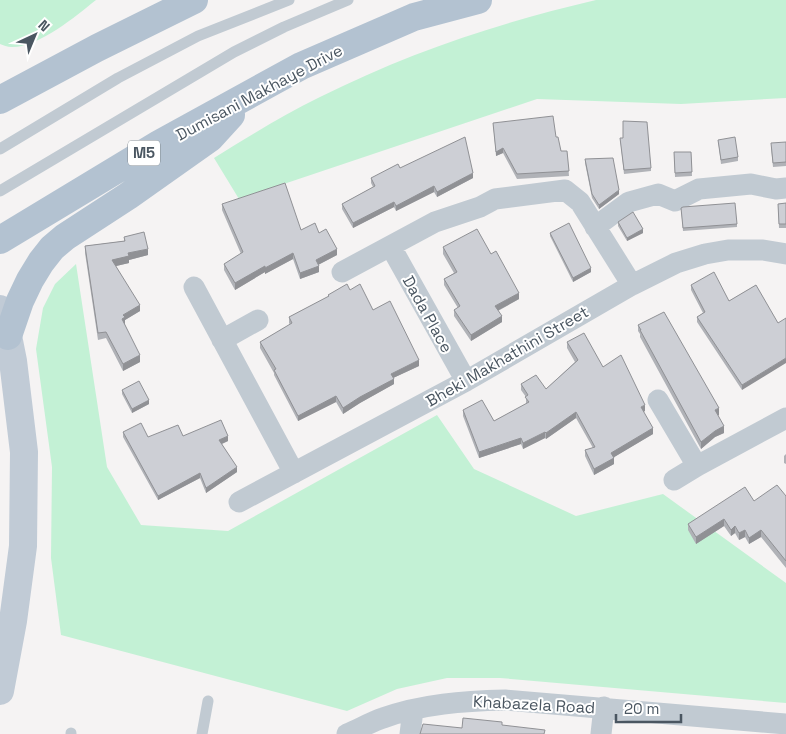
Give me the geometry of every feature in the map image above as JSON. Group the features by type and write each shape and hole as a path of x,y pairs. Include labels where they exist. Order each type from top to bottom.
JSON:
{"main road":[{"path":"0,100 97,48 194,0"},
{"name":"Dumisani Makhaye Drive","path":"0,240 159,144 301,66 414,17 478,0"},
{"path":"8,336 27,287 41,262 52,248 65,237 128,196 210,138 251,94"},
{"path":"0,309 13,361 24,452 23,546 13,621 0,691"}],"street":[{"path":"595,227 629,202 658,194 675,201 699,190 751,184 776,189 786,188"},
{"path":"342,272 435,222 480,207 495,199 564,190 580,202 632,285"},
{"name":"Dada Place","path":"391,247 466,381"},
{"name":"Bheki Makhathini Street","path":"239,502 466,381 632,285 676,263 705,254 728,250 763,250 786,254"},
{"path":"194,287 294,473"},
{"path":"222,340 258,320"},
{"path":"658,400 697,466"},
{"path":"674,480 786,418"},
{"name":"Khabazela Road","path":"348,734 383,718 413,710 466,701 495,700 604,707 786,724"},
{"path":"601,734 604,707"},
{"path":"410,734 413,710"}],"lane":[{"path":"0,149 118,78 198,36 289,0"},
{"path":"0,191 234,52 284,27 348,0"},
{"path":"202,734 208,701"}],"green space":[{"path":"0,0 96,0 44,37 22,46 11,47 0,44"},
{"path":"596,0 786,0 786,98 681,104 537,99 239,199 214,158 306,104 387,66 489,29"},
{"path":"76,264 107,467 141,525 228,531 437,415 474,469 576,516 663,494 786,583 786,703 500,678 447,678 397,689 347,711 61,635 51,558 52,467 36,349 43,308 55,284"}],"building":[{"path":"553,116 556,137 558,137 561,151 567,151 569,171 517,174 503,148 496,152 493,123"},
{"path":"623,121 647,122 651,168 624,170 620,138 623,138"},
{"path":"465,137 473,173 437,192 434,186 396,206 394,202 353,223 342,204 375,186 371,178 398,164 400,168"},
{"path":"735,137 738,157 721,160 718,140"},
{"path":"786,142 786,162 773,163 771,143"},
{"path":"674,152 691,152 692,172 675,173"},
{"path":"613,158 619,190 599,205 592,194 585,159"},
{"path":"285,183 301,230 315,223 319,233 326,229 337,249 316,260 319,266 300,273 293,253 235,283 224,264 243,252 222,204"},
{"path":"735,203 737,224 683,228 681,208 683,207"},
{"path":"786,203 786,224 779,224 778,204"},
{"path":"633,212 643,229 627,238 618,222"},
{"path":"569,223 591,268 573,278 550,233"},
{"path":"477,229 491,254 496,251 519,293 495,306 502,316 471,335 454,310 460,306 444,279 457,272 443,247"},
{"path":"144,232 148,249 128,253 129,256 112,260 140,305 123,315 125,317 122,319 140,355 123,364 106,332 98,333 85,246 125,241 124,237"},
{"path":"714,272 729,301 756,285 778,323 786,318 786,358 742,385 697,317 705,312 691,285"},
{"path":"347,284 350,290 360,284 373,310 390,301 419,360 391,374 394,379 343,408 336,396 298,416 274,370 276,369 260,342 292,323 289,317 329,296"},
{"path":"664,312 719,408 715,410 724,426 701,442 638,325"},
{"path":"584,333 603,367 621,355 645,405 641,407 653,428 611,453 614,458 594,469 585,450 595,447 576,412 546,433 523,443 521,438 479,452 463,410 482,400 494,421 529,402 525,397 528,395 521,384 536,375 546,389 578,360 567,342"},
{"path":"139,381 149,400 132,409 122,390"},
{"path":"221,420 228,436 219,440 237,467 206,488 200,473 158,496 123,432 141,423 148,437 178,425 183,436"},
{"path":"777,485 786,496 786,561 761,530 749,538 745,530 739,533 735,526 731,530 724,519 696,537 688,524 745,487 754,501"},
{"path":"463,718 502,722 502,725 545,730 544,734 420,734 423,724 462,728"}]}
